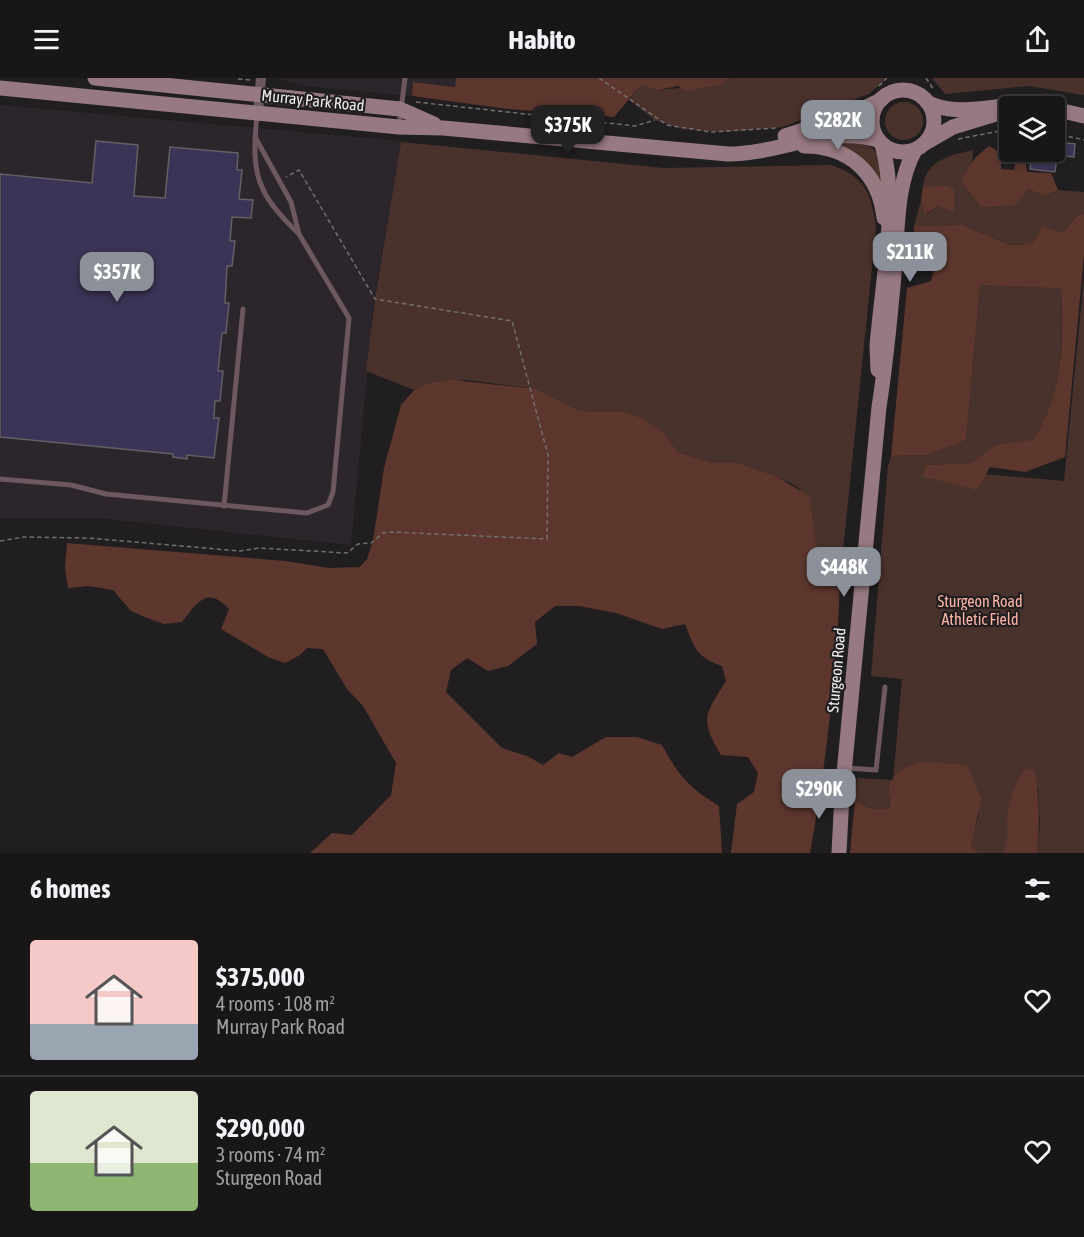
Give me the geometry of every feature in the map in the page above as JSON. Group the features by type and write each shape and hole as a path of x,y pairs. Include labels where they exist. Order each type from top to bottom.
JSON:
{"street":[{"name":"Murray Park Road","path":"95,78 260,84 401,104 442,128"},
{"path":"897,78 882,94 872,119 880,142 898,152 920,146 953,127 999,114"},
{"path":"917,78 923,99 934,123 920,146"},
{"path":"258,112 260,84"},
{"name":"Murray Park Road","path":"0,88 399,127 442,128 740,154 841,134 880,142"},
{"path":"882,94 904,91 950,111 999,105"},
{"name":"Murray Park Road","path":"696,151 744,146 780,137 845,117 882,94"},
{"path":"1065,112 1084,116"},
{"name":"Sturgeon Road","path":"879,407 877,346 890,184 880,142"},
{"path":"779,147 801,146 830,149 861,165 875,185 883,209 886,236"},
{"name":"Sturgeon Road","path":"839,853 844,768 879,407 889,346 902,186 906,168 920,146"},
{"name":"Sturgeon Road","path":"830,853 842,794"}],"lane":[{"path":"399,127 405,78"},
{"path":"0,479 71,485 106,494 306,513 322,509 332,499 349,318 299,234 274,210 266,196 254,164 258,112"},
{"path":"255,137 291,202 299,234"},
{"path":"224,506 243,309"},
{"path":"844,768 876,770 885,687"}],"path":[{"path":"599,78 656,120 667,125 695,131 782,128"},
{"path":"882,94 886,78"},
{"path":"237,79 260,84"},
{"path":"401,104 636,126 656,120"},
{"path":"956,134 961,140 999,131"},
{"path":"1065,136 1084,140"},
{"path":"0,541 24,537 88,538 165,546 346,553 358,544 371,543 382,533 390,532 548,539 548,455 512,321 375,299 299,170 285,177"}],"shaded area":[{"path":"275,78 456,78 455,87 413,82 412,96 304,86"},
{"path":"456,78 729,78 722,84 686,91 678,86 658,90 641,85 614,117 508,109 412,96 413,82 455,87"},
{"path":"0,105 401,141 374,302 351,545 97,518 0,518"},
{"path":"989,146 999,152 1001,169 1014,170 1015,162 1026,162 1027,172 1051,173 1058,190 1045,196 1028,189 1015,205 981,207 961,180 976,157"},
{"path":"945,185 954,190 954,212 938,206 925,215 921,200 923,187"},
{"path":"1080,213 1084,215 1084,255 1065,457 1025,472 990,467 977,490 922,476 926,465 971,463 995,445 1034,440 1051,403 1060,366 1061,288 980,285 966,440 927,455 891,456 907,288 931,281 937,260 913,254 914,226 962,225 1010,245 1032,244 1043,227 1062,233"},
{"path":"453,380 536,389 580,411 627,412 644,419 664,433 678,452 713,463 738,463 776,476 809,496 820,563 831,585 840,580 830,717 810,853 731,853 737,804 754,792 758,773 748,757 721,755 714,743 707,724 707,717 726,681 722,666 697,651 685,624 662,629 616,613 579,606 555,606 535,622 537,644 508,666 488,671 467,658 451,670 446,692 502,748 527,756 543,765 559,753 572,757 606,737 637,737 662,745 685,780 699,793 719,806 722,853 310,853 332,833 352,835 391,795 396,763 363,706 347,689 323,649 307,648 300,655 285,663 268,657 221,629 229,609 214,598 203,599 182,622 164,624 131,611 113,590 89,586 68,588 65,567 67,543 285,561 329,568 360,567 367,559 373,541 384,468 401,405 414,390 428,383"},
{"path":"923,762 967,765 981,799 971,846 979,853 850,853 855,799 872,808 890,807 891,782 907,767"},
{"path":"1026,769 1034,770 1037,791 1039,822 1037,853 1003,853 1007,841 1010,800 1018,780"}],"green space":[{"path":"729,78 887,78 869,94 782,127 724,132 683,129 655,120 629,100 641,85 658,90 722,84"},
{"path":"932,78 1084,78 1084,95 1029,86 945,94"},
{"path":"904,102 918,107 923,121 918,135 904,140 890,135 885,121 890,107"},
{"path":"401,142 664,168 831,165 859,181 869,196 876,228 840,580 831,586 819,567 814,541 812,509 798,487 776,476 738,463 713,463 678,452 664,433 644,419 627,412 580,411 536,389 467,380 428,383 414,390 366,371 375,299"},
{"path":"835,142 861,144 874,149 879,163 883,189 868,168 834,145"},
{"path":"973,150 972,166 1045,196 1058,190 1084,192 1084,215 1079,214 1062,233 1032,244 1010,245 962,225 914,226 921,200 926,215 938,206 953,210 945,185 923,187 929,171 941,160"},
{"name":"Sturgeon Road Athletic Field","path":"1084,278 1084,853 1037,853 1040,824 1038,788 1012,801 1008,840 1004,853 979,853 971,846 973,831 979,815 889,787 890,807 872,808 855,799 857,778 893,780 902,679 871,676 888,466 891,456 927,455 966,440 980,285 1061,287 1060,366 1051,403 1034,441 995,445 971,463 926,465 925,469 1064,481"}],"building":[{"path":"96,141 138,145 134,196 165,198 170,147 238,153 237,170 242,170 239,199 253,200 251,218 232,217 230,241 235,241 232,266 227,266 225,303 229,303 226,333 222,333 218,371 223,371 220,401 215,401 214,418 219,418 214,458 187,455 187,459 173,457 173,454 0,437 0,174 92,183"},
{"path":"1065,143 1075,144 1074,157 1065,156"},
{"path":"1031,162 1056,162 1055,172 1030,169"}]}
